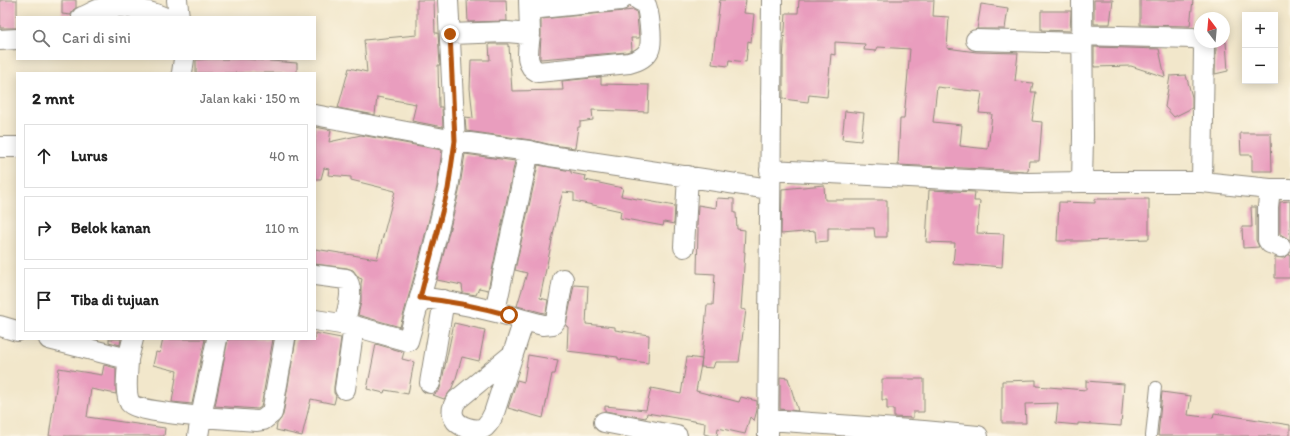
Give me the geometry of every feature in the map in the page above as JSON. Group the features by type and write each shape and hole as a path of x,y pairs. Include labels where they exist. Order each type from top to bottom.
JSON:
{"street":[{"path":"177,0 179,16"},
{"path":"408,341 448,189 455,141 448,0"},
{"path":"621,0 529,4 530,34 528,57 533,70 538,72 638,61 645,56 650,49 651,40 647,9 644,3 639,0"},
{"path":"772,0 769,428 924,431 978,436"},
{"path":"1082,0 1082,182"},
{"path":"84,16 100,9 109,8 125,8 159,16"},
{"path":"450,34 507,32 530,34"},
{"path":"976,40 1194,38"},
{"path":"0,40 16,39"},
{"path":"1202,182 1204,48"},
{"path":"182,72 184,60"},
{"path":"316,115 455,141 688,176 770,179 1020,182 1202,182 1270,189 1290,189"},
{"path":"0,147 16,147"},
{"path":"496,311 529,151"},
{"path":"684,247 688,176"},
{"path":"1270,189 1268,207 1268,240 1270,243 1281,247"},
{"path":"316,275 346,279 349,282 349,325 345,389"},
{"path":"420,298 444,300 496,311 543,325 553,324 556,320 563,280"},
{"path":"430,383 444,300"},
{"path":"316,320 349,325 436,349"},
{"path":"513,354 524,320"},
{"path":"0,326 16,330"},
{"path":"53,340 128,359"},
{"path":"133,340 128,359 127,391 128,399 131,404 136,407 201,417 257,421 263,420 272,413 285,340"},
{"path":"198,436 218,340"},
{"path":"604,422 678,436"}],"lane":[{"path":"1151,436 1156,387"}],"building":[{"path":"0,0 17,0 16,28 0,28"},
{"path":"62,0 76,0 76,8 73,10 71,15 62,14"},
{"path":"417,0 434,0 435,33 438,33 440,65 438,65 439,107 442,107 443,127 412,121 416,104 377,97 375,115 338,108 349,68 367,72 364,40 417,35"},
{"path":"467,0 506,0 507,21 468,22"},
{"path":"720,0 746,0 744,13 754,14 751,42 748,41 746,62 729,60 728,66 712,64"},
{"path":"799,0 934,0 933,16 949,17 947,48 976,52 1018,53 1015,81 1033,83 1031,92 1036,92 1032,121 1042,122 1039,161 1029,161 1028,171 898,165 900,119 904,119 910,49 878,47 876,51 864,50 865,44 835,42 835,55 831,54 827,97 809,95 808,102 783,99 783,60 786,13 798,13","holes":["937,87 982,92 979,113 992,114 988,149 960,146 962,125 933,122"]},
{"path":"1094,0 1113,0 1110,24 1094,24"},
{"path":"1140,0 1193,0 1190,26 1140,25"},
{"path":"981,4 1008,8 1005,29 977,29"},
{"path":"636,11 637,15 639,38 631,38 632,50 627,52 540,59 541,19"},
{"path":"1041,11 1071,11 1070,31 1041,30"},
{"path":"489,44 508,44 508,47 509,46 512,91 563,90 562,81 601,77 601,84 649,85 648,112 592,110 593,120 580,122 575,148 466,131 465,117 473,118 470,88 471,60 490,60"},
{"path":"1094,47 1159,49 1165,77 1131,66 1094,67"},
{"path":"1216,48 1226,48 1228,71 1215,74"},
{"path":"196,60 258,60 297,63 297,72 196,72"},
{"path":"1186,75 1192,97 1192,108 1174,117 1165,107 1170,76"},
{"path":"845,111 864,113 861,141 842,139"},
{"path":"316,127 331,130 329,142 361,135 442,150 437,187 400,327 358,315 361,302 362,279 359,278 353,270 316,264 316,249 377,259 395,191 351,180 351,177 328,175 329,169 324,168 321,179 316,179"},
{"path":"1240,133 1271,133 1272,171 1252,171 1252,155 1241,155"},
{"path":"465,154 515,161 488,290 479,288 476,295 463,293 462,285 437,280 459,192"},
{"path":"538,165 571,171 571,173 586,176 585,180 623,188 621,196 675,206 674,224 664,222 663,226 620,218 621,211 574,201 574,193 563,192 540,298 548,300 546,313 517,306 527,273 515,270"},
{"path":"824,185 825,200 887,200 887,237 875,237 874,228 828,228 828,241 816,242 815,231 781,234 782,189"},
{"path":"929,190 975,192 974,201 980,201 977,233 1004,234 1002,267 953,264 955,243 926,242"},
{"path":"717,198 734,199 734,213 736,213 737,229 745,230 741,309 746,310 739,362 715,362 713,368 701,367 707,305 713,305 715,274 697,273 697,227 698,205 716,208"},
{"path":"1095,199 1149,199 1149,239 1057,241 1059,202 1095,203"},
{"path":"1290,201 1290,240 1280,234 1280,202"},
{"path":"1251,207 1256,207 1256,240 1259,247 1243,248 1242,227 1252,227"},
{"path":"1290,254 1290,278 1275,278 1275,257 1283,258"},
{"path":"574,285 588,286 586,324 615,327 615,330 649,335 648,363 618,359 618,357 567,351 568,327 566,326"},
{"path":"454,323 485,330 479,361 462,357 451,390 444,399 433,395 439,391 441,385"},
{"path":"316,333 341,338 334,387 334,393 336,396 334,404 311,399 302,436 276,430 277,424 283,415 296,340 316,340"},
{"path":"109,340 121,340 120,345 109,342"},
{"path":"163,340 205,340 192,404 172,402 177,371 153,365 156,352 160,353"},
{"path":"228,340 273,340 261,407 258,409 215,406"},
{"path":"376,344 404,352 402,359 414,362 408,394 385,390 384,393 367,389"},
{"path":"528,355 558,360 555,374 552,374 543,418 508,408 517,380 524,382"},
{"path":"687,357 702,359 696,391 739,402 741,397 757,401 757,410 754,421 750,417 745,434 718,428 717,436 712,436 704,434 705,423 647,413 646,418 605,411 605,406 646,410 651,388 681,394"},
{"path":"104,365 116,368 116,394 91,389 87,417 165,428 164,436 49,436 59,368 102,375"},
{"path":"780,377 788,378 798,411 780,409"},
{"path":"882,379 924,379 924,412 913,412 913,418 894,417 894,409 887,409 887,400 882,400"},
{"path":"1036,380 1036,386 1086,390 1086,381 1124,384 1121,426 1056,423 1058,403 1025,404 1026,423 1002,423 1002,381"},
{"path":"1162,392 1191,396 1188,415 1213,418 1214,413 1290,425 1290,436 1158,436"}],"route":[{"path":"450,34 455,141 448,189 420,298 444,300 509,315"}]}
